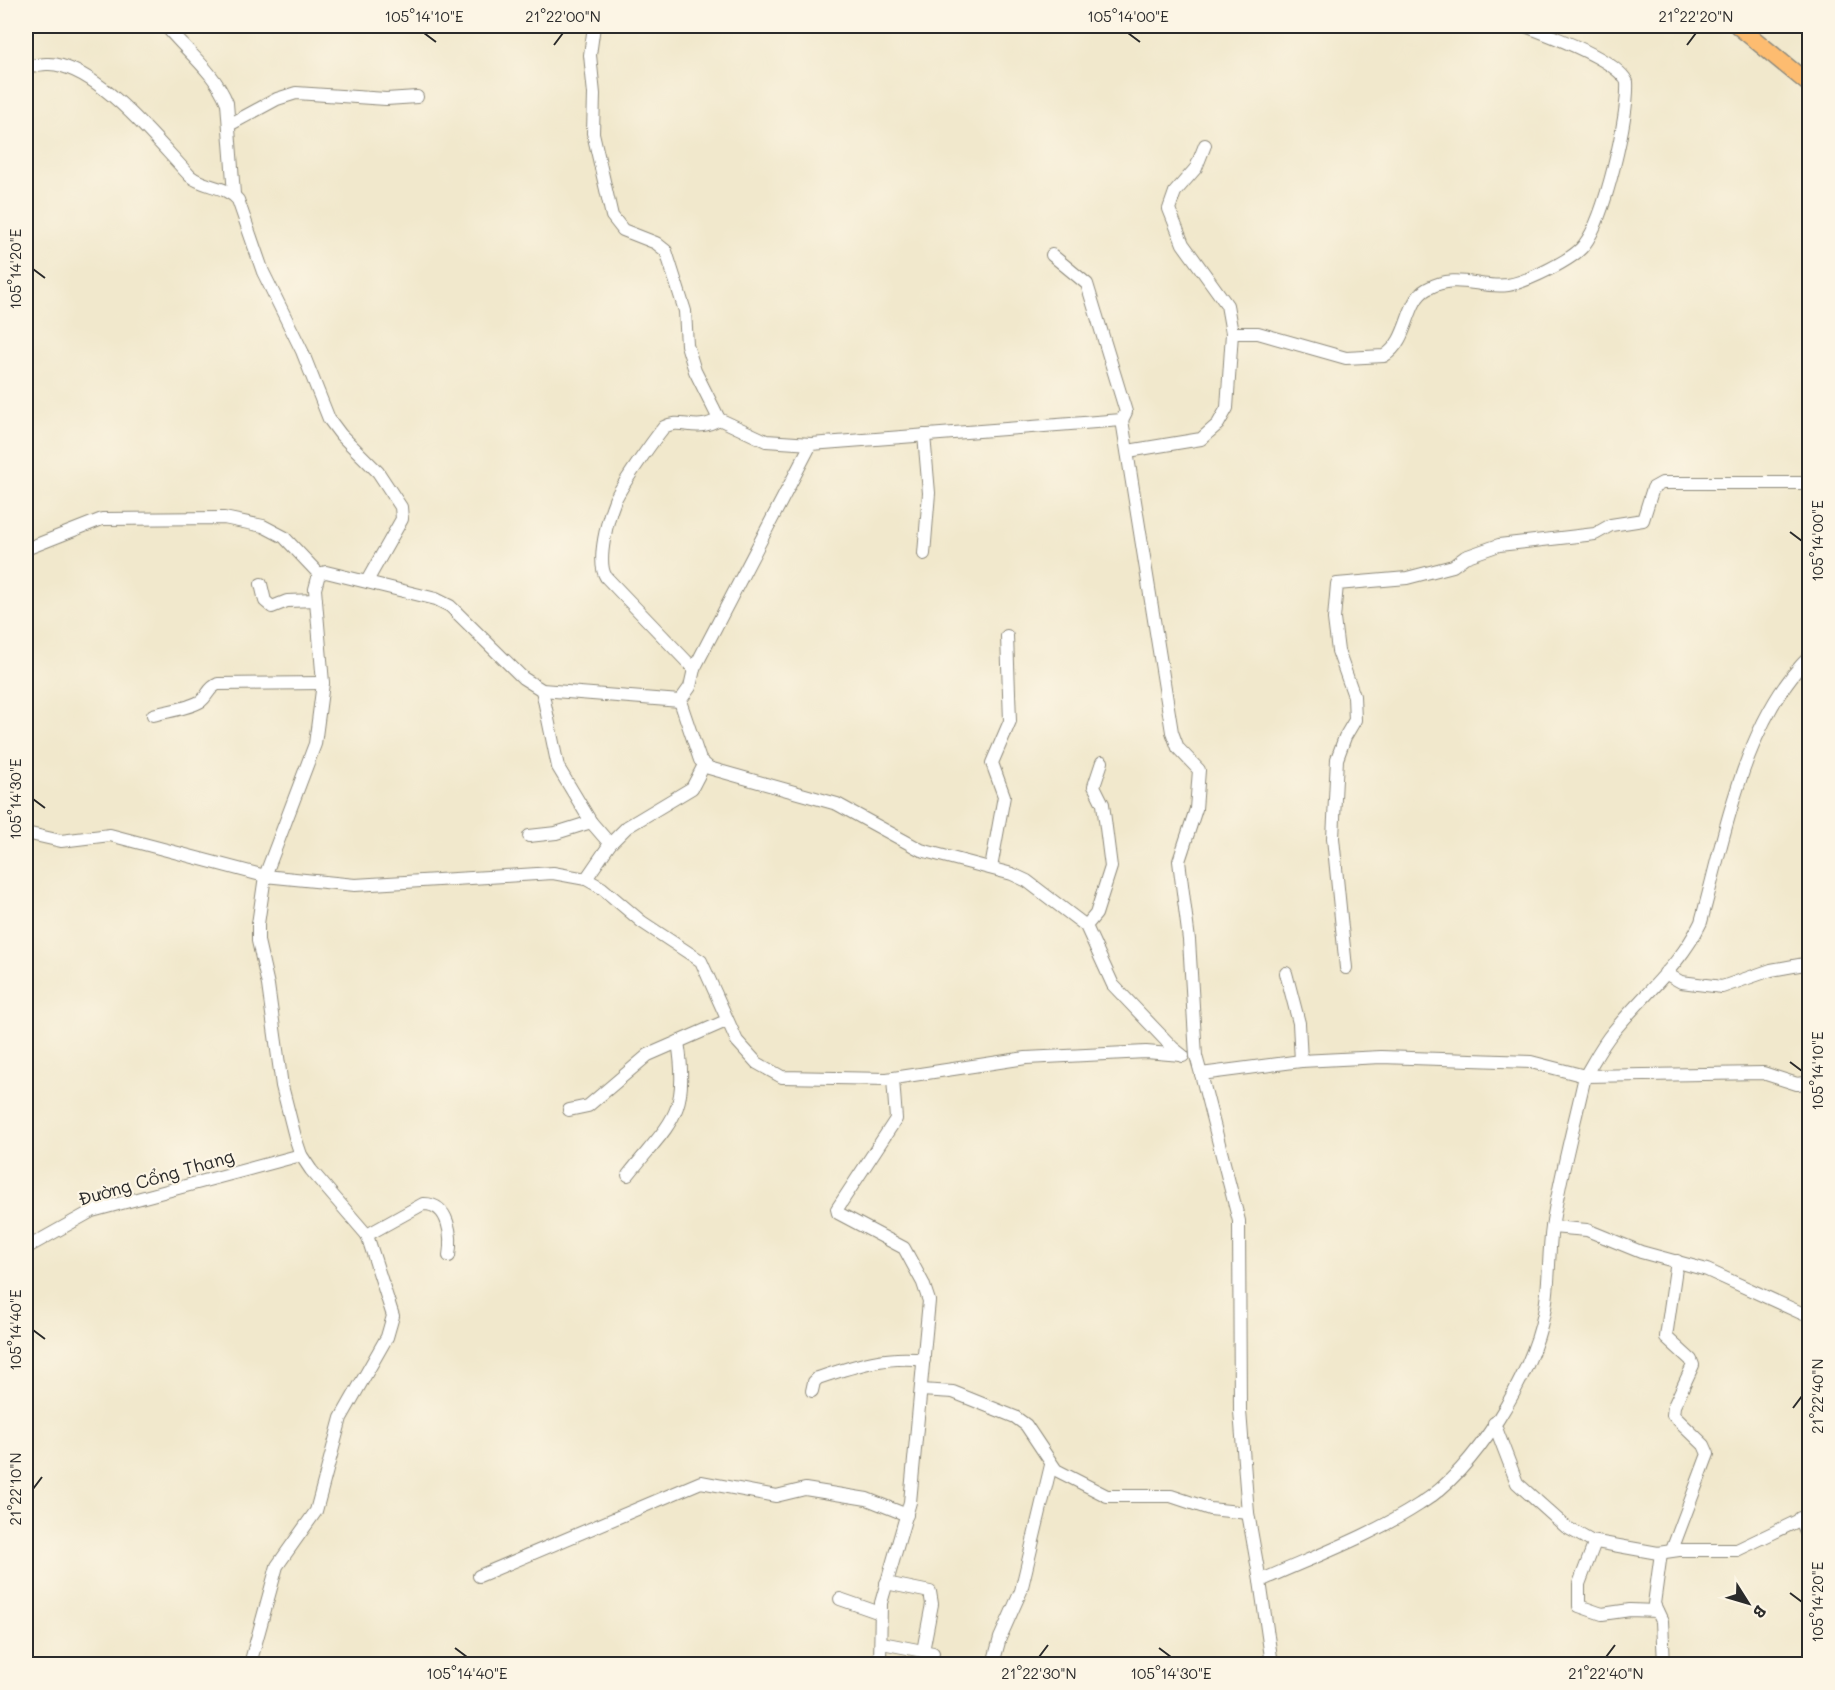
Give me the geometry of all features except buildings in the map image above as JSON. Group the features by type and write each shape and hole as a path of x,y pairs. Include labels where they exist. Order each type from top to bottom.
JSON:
{"highway":[{"path":"1738,26 1809,85"}],"street":[{"path":"166,26 214,78 227,103 234,194 263,272 302,351 329,418 341,435 378,472 403,511 402,519 367,581"},
{"path":"594,26 590,55 594,94 593,133 608,207 623,231 656,243 666,251 684,311 687,345 695,371 719,418 766,441 811,444 1122,420"},
{"path":"1232,333 1258,333 1346,358 1377,358 1396,346 1417,300 1428,288 1458,280 1501,285 1515,283 1567,260 1583,247 1593,230 1605,197 1625,104 1627,82 1621,75 1586,50 1525,26"},
{"path":"26,67 59,65 80,74 132,113 190,176 234,194"},
{"path":"229,125 286,94 386,99 417,97"},
{"path":"1128,451 1201,440 1218,424 1224,414 1228,398 1232,333 1225,300 1184,244 1169,209 1175,192 1196,168 1205,144"},
{"path":"1052,255 1087,284 1126,412 1122,420 1172,732 1178,748 1199,770 1196,809 1179,861 1189,940 1196,1056 1239,1221 1240,1411 1248,1513 1272,1665"},
{"path":"694,669 606,577 602,571 601,559 615,500 664,427 673,424 704,426 719,418"},
{"path":"924,435 929,493 924,554"},
{"path":"680,701 690,687 694,669 811,444"},
{"path":"1346,968 1333,838 1337,759 1345,737 1355,720 1354,696 1338,651 1334,619 1337,584 1407,578 1453,566 1465,557 1499,545 1595,534 1611,525 1643,520 1648,512 1649,495 1653,488 1662,483 1804,483 1809,485"},
{"path":"26,549 102,519 224,518 263,526 284,537 319,574"},
{"path":"319,574 326,572 422,594 450,606 523,678 542,690 680,701"},
{"path":"250,1665 277,1566 316,1511 341,1418 392,1324 392,1308 367,1234 311,1170 301,1155 282,1086 268,986 258,940 265,876 315,744 323,683 315,589 319,574"},
{"path":"261,584 265,601 272,607 293,600 316,600"},
{"path":"991,868 1004,796 992,763 1010,720 1007,636"},
{"path":"1260,1581 1422,1504 1448,1482 1475,1450 1524,1376 1538,1341 1545,1311 1552,1227 1585,1076 1612,1033 1686,951 1701,922 1747,757 1756,736 1796,672 1809,656"},
{"path":"153,715 198,703 205,698 211,687 218,684 265,681 323,683"},
{"path":"542,690 558,766 591,822 610,844"},
{"path":"680,701 698,754 704,765 715,771 837,804 921,850 991,868 1027,881 1086,926 1113,985 1181,1055"},
{"path":"1086,926 1096,914 1112,867 1103,804 1094,786 1102,762"},
{"path":"586,879 610,844 637,819 692,788 704,765"},
{"path":"529,836 556,833 591,822"},
{"path":"26,833 61,841 110,835 265,876 355,885 553,873 586,879 602,888 642,922 701,961 726,1021 749,1055 783,1077 894,1079 1026,1058 1146,1052 1196,1056"},
{"path":"1665,973 1681,982 1722,987 1767,971 1809,963"},
{"path":"1287,973 1299,1023 1302,1061"},
{"path":"569,1110 588,1106 641,1060 726,1021"},
{"path":"628,1175 675,1117 679,1106 682,1075 678,1042"},
{"path":"1201,1074 1302,1061 1381,1057 1531,1062 1585,1076 1763,1072 1797,1084 1809,1082"},
{"path":"880,1665 882,1643 880,1613 886,1583 907,1515 929,1301 908,1252 900,1245 838,1213 837,1209 896,1119 894,1079"},
{"name":"Đường Cổng Thang","path":"26,1248 92,1211 301,1155"},
{"path":"367,1234 423,1204 429,1204 442,1213 450,1229 449,1256"},
{"path":"1552,1227 1587,1230 1641,1252 1707,1270 1809,1317"},
{"path":"1664,1665 1662,1621 1654,1604 1666,1551 1708,1454 1704,1446 1673,1415 1674,1406 1693,1365 1691,1360 1666,1337 1677,1262"},
{"path":"812,1391 814,1382 818,1378 865,1363 891,1358 924,1360"},
{"path":"921,1390 953,1392 1015,1417 1026,1425 1051,1465 1062,1474 1112,1497 1171,1496 1210,1509 1248,1513"},
{"path":"1494,1423 1517,1483 1566,1527 1595,1542 1666,1551 1737,1550 1805,1517 1809,1539"},
{"path":"993,1665 1000,1638 1022,1591 1051,1465"},
{"path":"479,1576 701,1482 776,1496 805,1489 867,1498 907,1515"},
{"path":"1595,1542 1579,1584 1579,1606 1602,1614 1630,1610 1657,1611"},
{"path":"882,1643 928,1652 932,1604 930,1592 886,1583"},
{"path":"840,1599 880,1613"}]}
